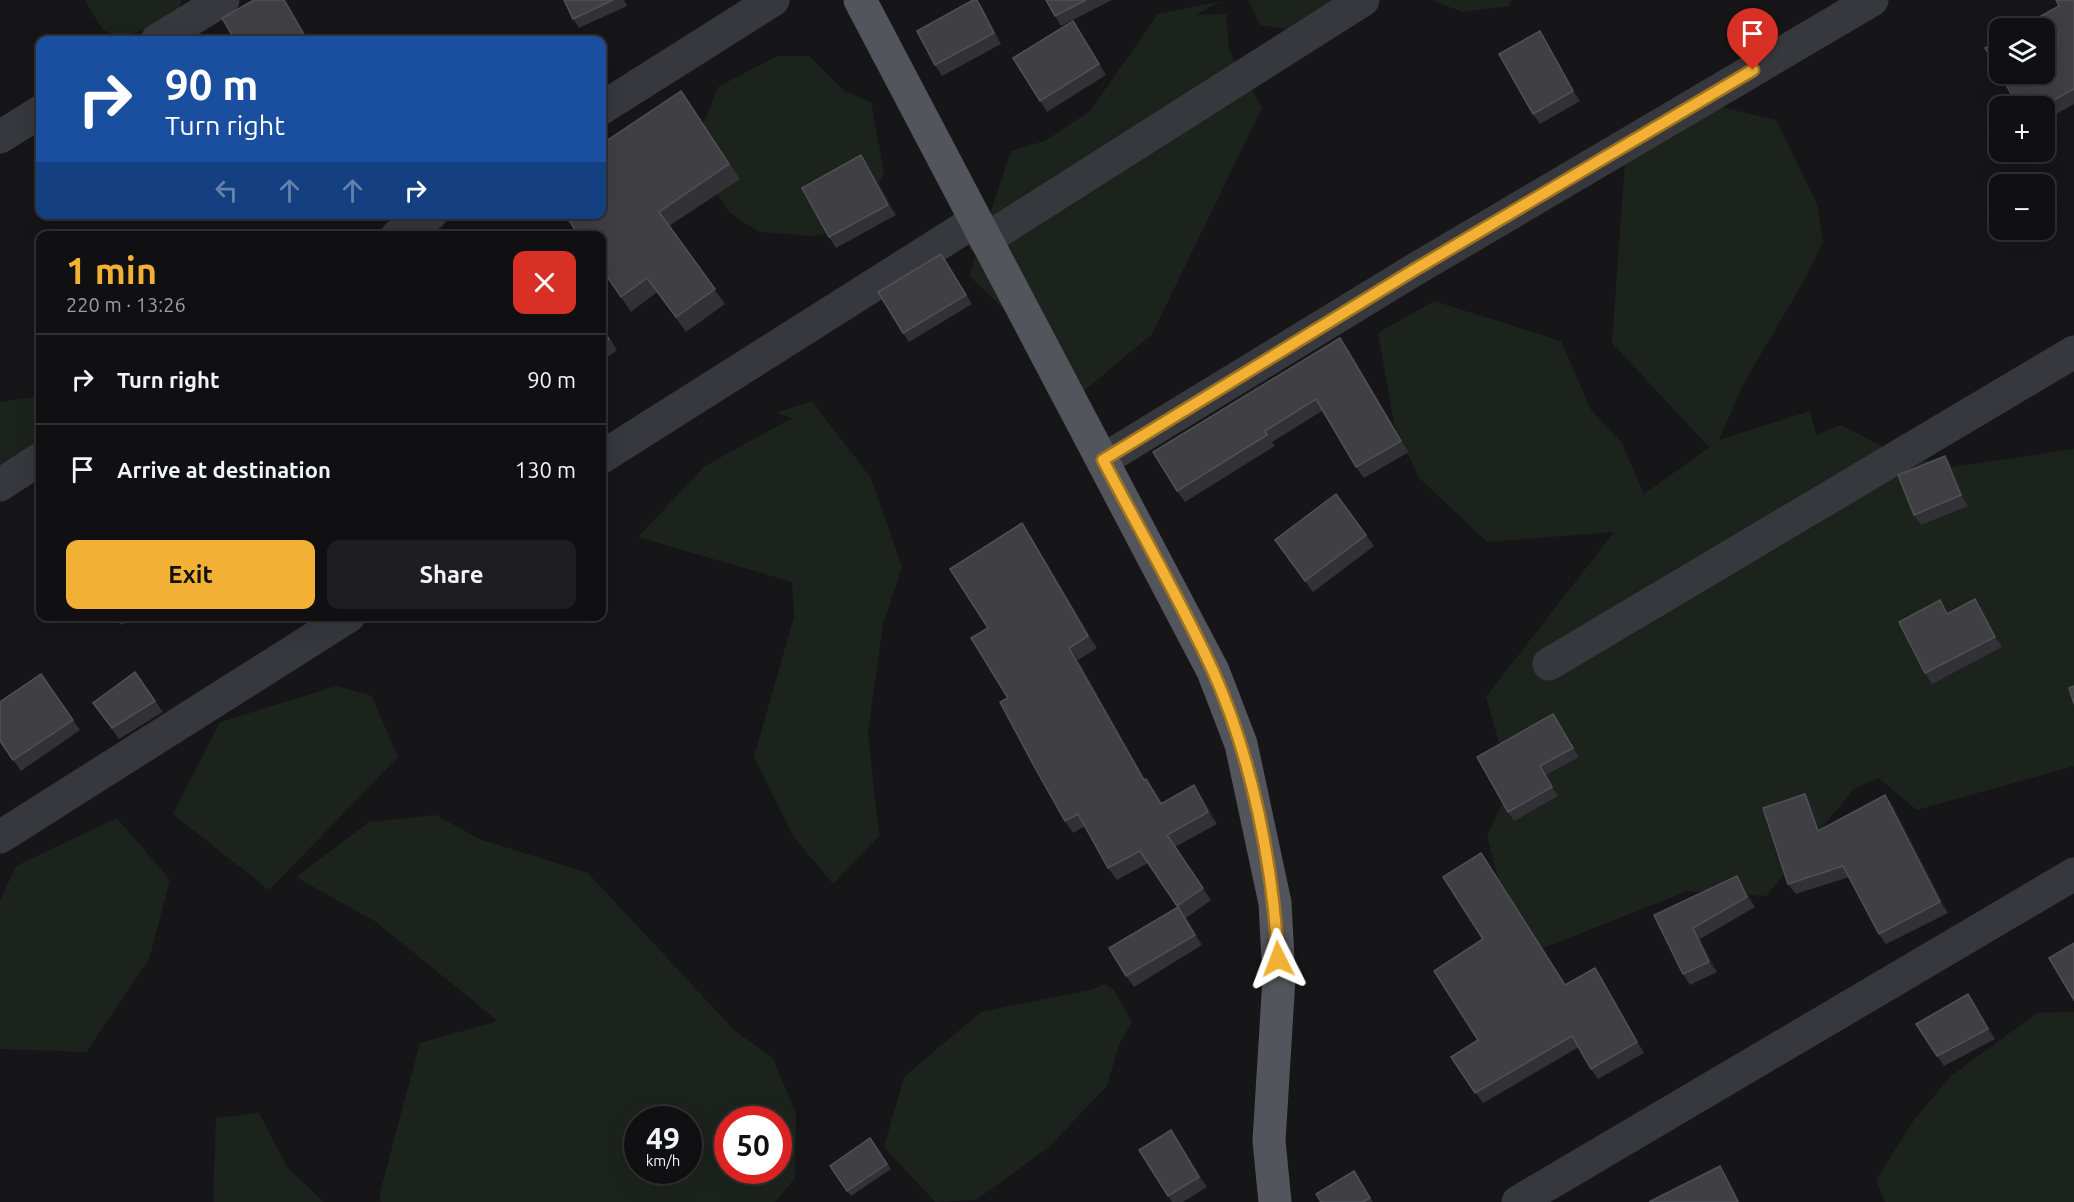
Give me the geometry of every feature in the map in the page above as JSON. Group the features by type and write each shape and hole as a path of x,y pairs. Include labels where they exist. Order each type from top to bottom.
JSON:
{"main road":[{"path":"860,0 1213,671 1241,744 1275,903 1279,978 1269,1141 1275,1202"}],"street":[{"path":"164,36 223,0"},
{"path":"606,105 773,0"},
{"path":"606,455 1364,0"},
{"path":"1103,460 1414,270 1872,0"},
{"path":"0,137 36,114"},
{"path":"405,231 423,219"},
{"path":"1549,664 2074,352"},
{"path":"0,485 36,462"},
{"path":"0,837 341,621"},
{"path":"1518,1202 2074,874"}],"shaded area":[{"path":"85,0 181,0 179,17 126,36 116,36 102,29"},
{"path":"1248,0 1364,0 1322,34 1260,25"},
{"path":"1432,0 1512,0 1509,6 1462,12"},
{"path":"1222,1 1195,15 1226,14 1229,50 1262,108 1152,334 1073,400 1014,319 969,276 1011,151 1045,141 1090,111 1158,14"},
{"path":"777,56 809,56 844,91 871,102 884,173 856,226 814,236 759,232 730,213 703,174 703,125 718,87"},
{"path":"1708,104 1776,120 1817,204 1823,242 1805,279 1744,383 1719,440 1810,411 1816,435 1841,425 1897,454 1952,467 2074,449 2074,766 1917,810 1878,778 1854,789 1766,896 1688,891 1538,950 1510,925 1487,836 1511,784 1486,697 1614,532 1487,542 1419,478 1394,424 1378,333 1434,301 1561,341 1591,410 1621,442 1644,494 1714,444 1708,446 1612,343 1625,162"},
{"path":"36,397 36,452 0,465 0,402"},
{"path":"812,401 871,478 902,567 883,624 868,732 879,836 833,884 793,836 754,757 794,617 792,582 638,537 705,466 792,418 776,413"},
{"path":"337,686 372,696 398,757 269,890 173,814 220,722"},
{"path":"436,815 479,839 588,873 735,1031 773,1058 796,1114 795,1178 792,1182 792,1106 714,1106 714,1184 790,1184 775,1202 381,1202 379,1196 420,1043 498,1021 376,922 296,877 369,822"},
{"path":"117,818 170,880 149,959 86,1052 0,1049 0,901 16,866"},
{"path":"1105,984 1114,990 1132,1022 1120,1042 1107,1086 1049,1147 976,1200 935,1202 884,1147 904,1077 981,1012 1091,990"},
{"path":"2074,1012 2074,1202 1885,1202 1876,1180 1914,1120 1951,1076 2037,1013"},
{"path":"259,1113 287,1167 324,1202 213,1202 216,1118"}],"building":[{"path":"254,0 284,0 305,36 233,36 222,18"},
{"path":"564,0 613,0 573,19"},
{"path":"973,0 977,0 994,33 935,65 917,31"},
{"path":"1046,0 1086,0 1055,16"},
{"path":"2056,0 2074,0 2074,89 2055,99 2055,96 2012,96 2006,84 2055,84 2055,18 2038,18 2059,6"},
{"path":"1073,21 1099,64 1040,101 1013,58"},
{"path":"1540,31 1573,91 1533,114 1499,54"},
{"path":"681,91 729,164 659,212 715,289 676,317 647,278 621,297 606,275 606,231 576,231 568,219 606,219 606,141"},
{"path":"861,155 888,205 829,237 802,188"},
{"path":"941,254 966,295 903,333 878,292"},
{"path":"1340,338 1401,441 1356,467 1316,399 1265,431 1267,435 1177,491 1153,452"},
{"path":"1945,456 1961,495 1914,515 1898,475"},
{"path":"1336,494 1366,535 1305,581 1275,540"},
{"path":"1022,523 1088,636 1069,648 1144,780 1146,779 1161,804 1194,785 1208,812 1167,835 1203,888 1177,906 1140,851 1108,868 1078,814 1065,821 1000,702 1008,698 971,638 988,628 950,569"},
{"path":"1975,599 1995,637 1925,673 1899,622 1940,600 1947,614"},
{"path":"135,672 155,701 112,728 93,703"},
{"path":"41,674 73,720 13,760 0,741 0,702"},
{"path":"2074,686 2074,704 2069,688"},
{"path":"1553,714 1573,748 1540,766 1552,787 1508,812 1477,757"},
{"path":"1805,794 1818,831 1885,795 1940,902 1879,934 1843,866 1788,884 1763,808"},
{"path":"1481,853 1565,985 1595,968 1637,1042 1591,1069 1572,1036 1475,1093 1451,1057 1478,1040 1434,971 1483,939 1443,877"},
{"path":"1737,876 1747,897 1693,928 1709,962 1683,974 1654,915"},
{"path":"1178,907 1195,935 1126,976 1109,948"},
{"path":"2074,943 2074,1000 2049,958"},
{"path":"1968,994 1988,1029 1937,1056 1916,1024"},
{"path":"1171,1130 1199,1177 1168,1196 1139,1150"},
{"path":"870,1138 887,1164 847,1191 830,1166"},
{"path":"1720,1166 1738,1202 1649,1202"},
{"path":"1354,1171 1370,1198 1363,1202 1321,1202 1316,1194"}],"route":[{"path":"1278,959 1275,903 1241,744 1213,671 1103,460 1414,270 1753,70"}]}
